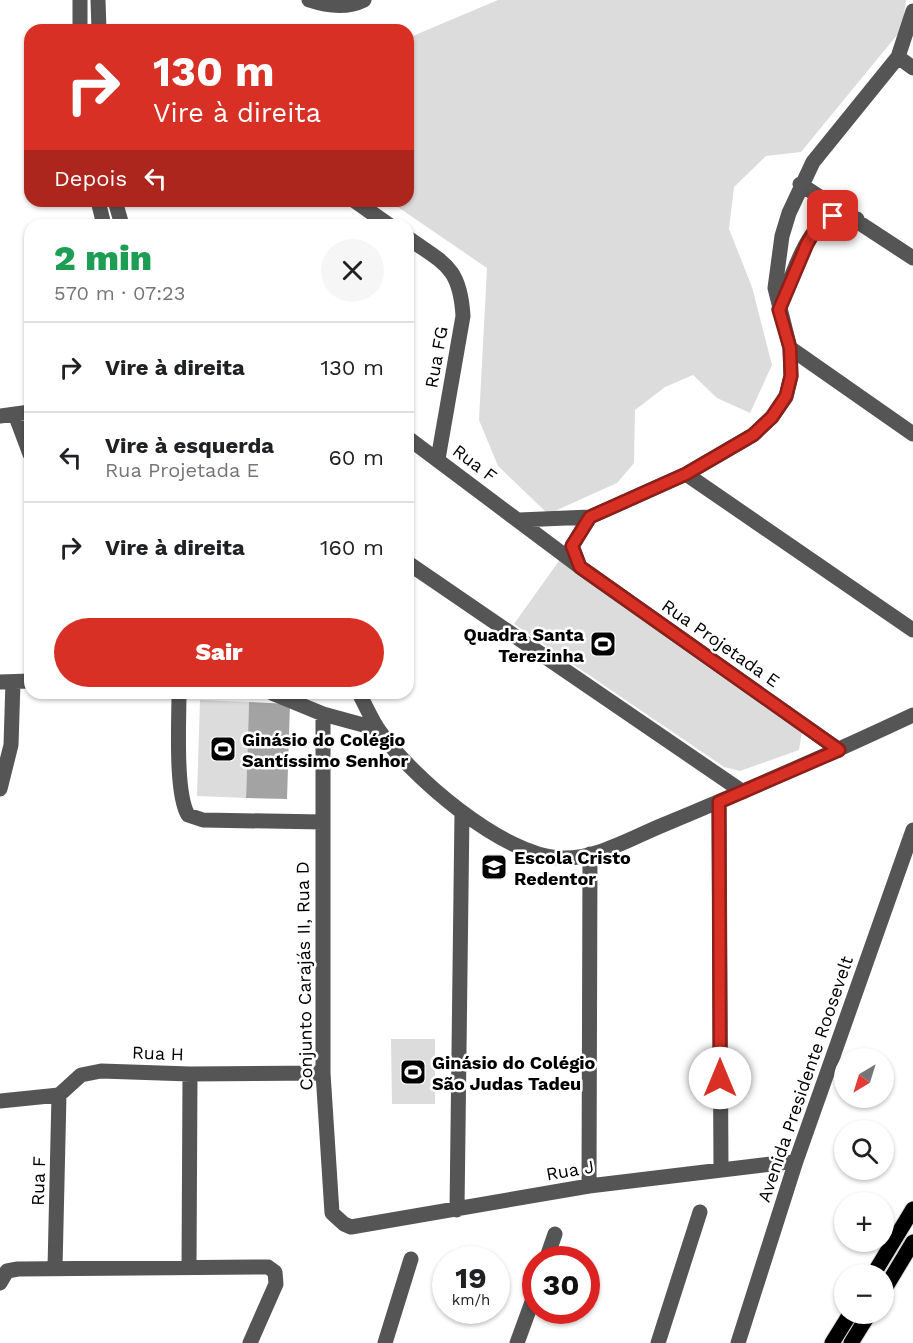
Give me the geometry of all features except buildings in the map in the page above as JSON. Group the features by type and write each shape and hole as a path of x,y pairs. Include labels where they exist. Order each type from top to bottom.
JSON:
{"main road":[{"path":"880,1264 913,1209"},
{"path":"894,1273 913,1242"},
{"path":"832,1343 844,1324"},
{"path":"851,1343 863,1324"}],"street":[{"path":"80,0 80,24"},
{"path":"98,0 98,24"},
{"path":"309,0 327,6 344,6 364,0"},
{"path":"519,520 590,517 686,474 753,435 772,417 786,396 791,376 790,348 775,288 782,236 800,184 813,162 846,118 898,57 913,11"},
{"path":"898,57 913,68"},
{"path":"800,184 857,219 913,258"},
{"path":"364,207 380,219"},
{"path":"779,310 807,244 818,225 833,216 857,219"},
{"name":"Rua FG","path":"414,242 447,266 456,277 460,288 463,316 438,459"},
{"path":"790,348 913,434"},
{"path":"15,414 24,438"},
{"name":"Rua F","path":"414,442 580,567"},
{"path":"686,474 913,630"},
{"path":"580,567 572,546 590,517"},
{"path":"414,567 742,792"},
{"name":"Rua Projetada E","path":"580,567 839,750"},
{"path":"0,789 11,745 6,682 24,681"},
{"path":"179,699 180,774 184,808 188,815 203,820 323,822"},
{"path":"287,699 323,714 378,729"},
{"path":"362,699 378,729 422,778 462,812 496,836 536,854 561,858 590,854 719,802 913,715"},
{"name":"Conjunto Carajás II, Rua D","path":"323,714 323,1073 332,1213 351,1227"},
{"path":"719,802 721,1170"},
{"path":"457,1210 462,812"},
{"name":"Avenida Presidente Roosevelt","path":"738,1343 796,1161 913,830"},
{"path":"589,1186 590,854"},
{"name":"Rua H","path":"59,1095 73,1080 88,1072 323,1073"},
{"path":"189,1268 190,1074"},
{"path":"0,1101 59,1095"},
{"name":"Rua F","path":"55,1268 59,1095"},
{"name":"Rua J","path":"351,1227 589,1186 796,1161"},
{"path":"658,1343 700,1212"},
{"path":"551,1246 555,1234"},
{"path":"385,1343 411,1259"},
{"path":"0,1283 7,1271 18,1269 268,1267 275,1272 276,1284 250,1343"},
{"path":"518,1343 525,1324"}],"shaded area":[{"path":"498,0 906,0 902,29 801,152 766,156 734,187 729,229 752,287 772,365 750,413 717,398 693,375 665,387 635,410 634,463 617,483 548,514 498,466 479,420 487,268 398,207 414,207 414,35"},
{"path":"561,558 802,732 799,750 740,771 724,767 514,624"},
{"name":"Ginásio do Colégio Santíssimo Senhor","path":"200,700 249,702 246,798 197,796"},
{"path":"249,702 290,704 287,799 246,798"},
{"name":"Ginásio do Colégio São Judas Tadeu","path":"391,1039 435,1039 435,1104 392,1104"}],"place":[{"name":"Quadra Santa Terezinha","path":"603,644"},
{"name":"Ginásio do Colégio Santíssimo Senhor","path":"223,749"},
{"name":"Escola Cristo Redentor","path":"494,867"},
{"name":"Ginásio do Colégio São Judas Tadeu","path":"413,1072"}],"route":[{"path":"720,1078 719,802 839,750 580,567 572,546 590,517 686,474 753,435 772,417 786,396 791,376 790,348 779,310 807,244 818,225 833,216"}]}
